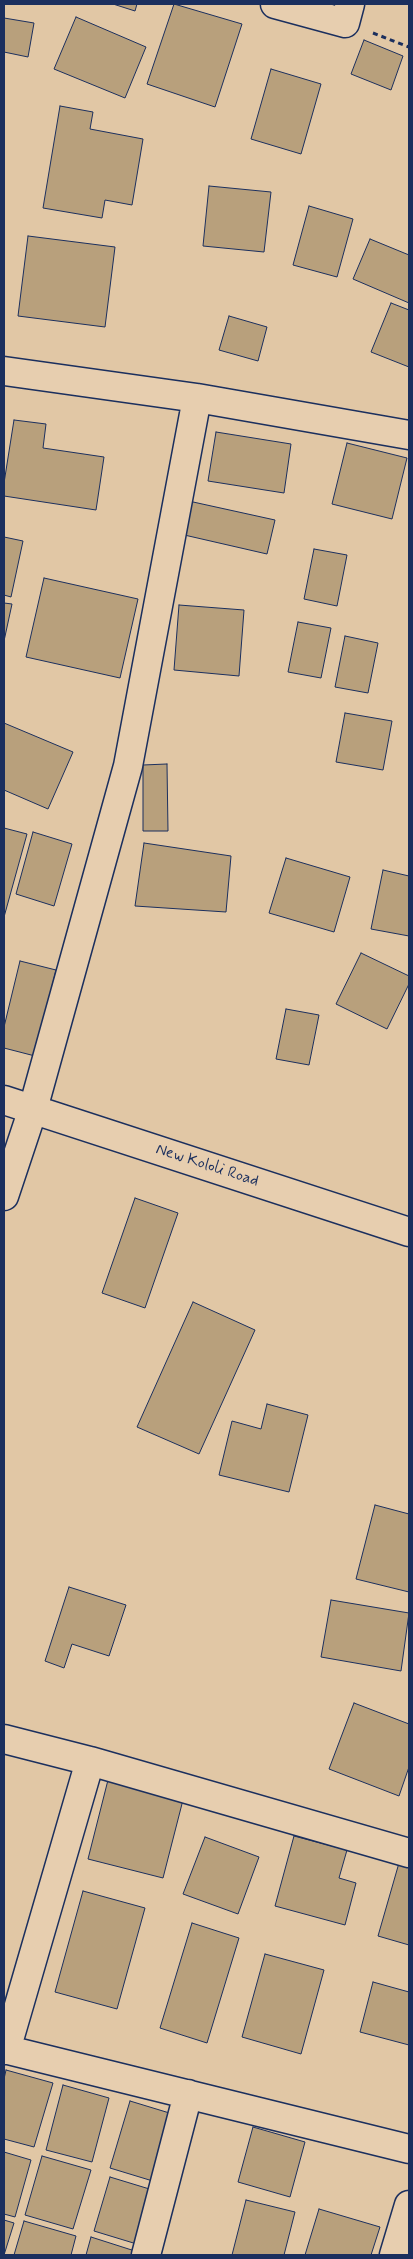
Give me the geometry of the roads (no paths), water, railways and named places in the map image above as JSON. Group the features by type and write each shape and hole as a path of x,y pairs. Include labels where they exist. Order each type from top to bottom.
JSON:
{"street":[{"path":"275,4 348,13"},
{"path":"4,371 197,398 409,435"},
{"path":"4,1196 32,1109 128,766 197,398"},
{"name":"New Kololi Road","path":"4,1100 409,1232"},
{"path":"4,1739 90,1761 409,1853"},
{"path":"90,1761 5,2049 409,2149"},
{"path":"146,2255 188,2094"},
{"path":"394,2255 409,2205"}]}
